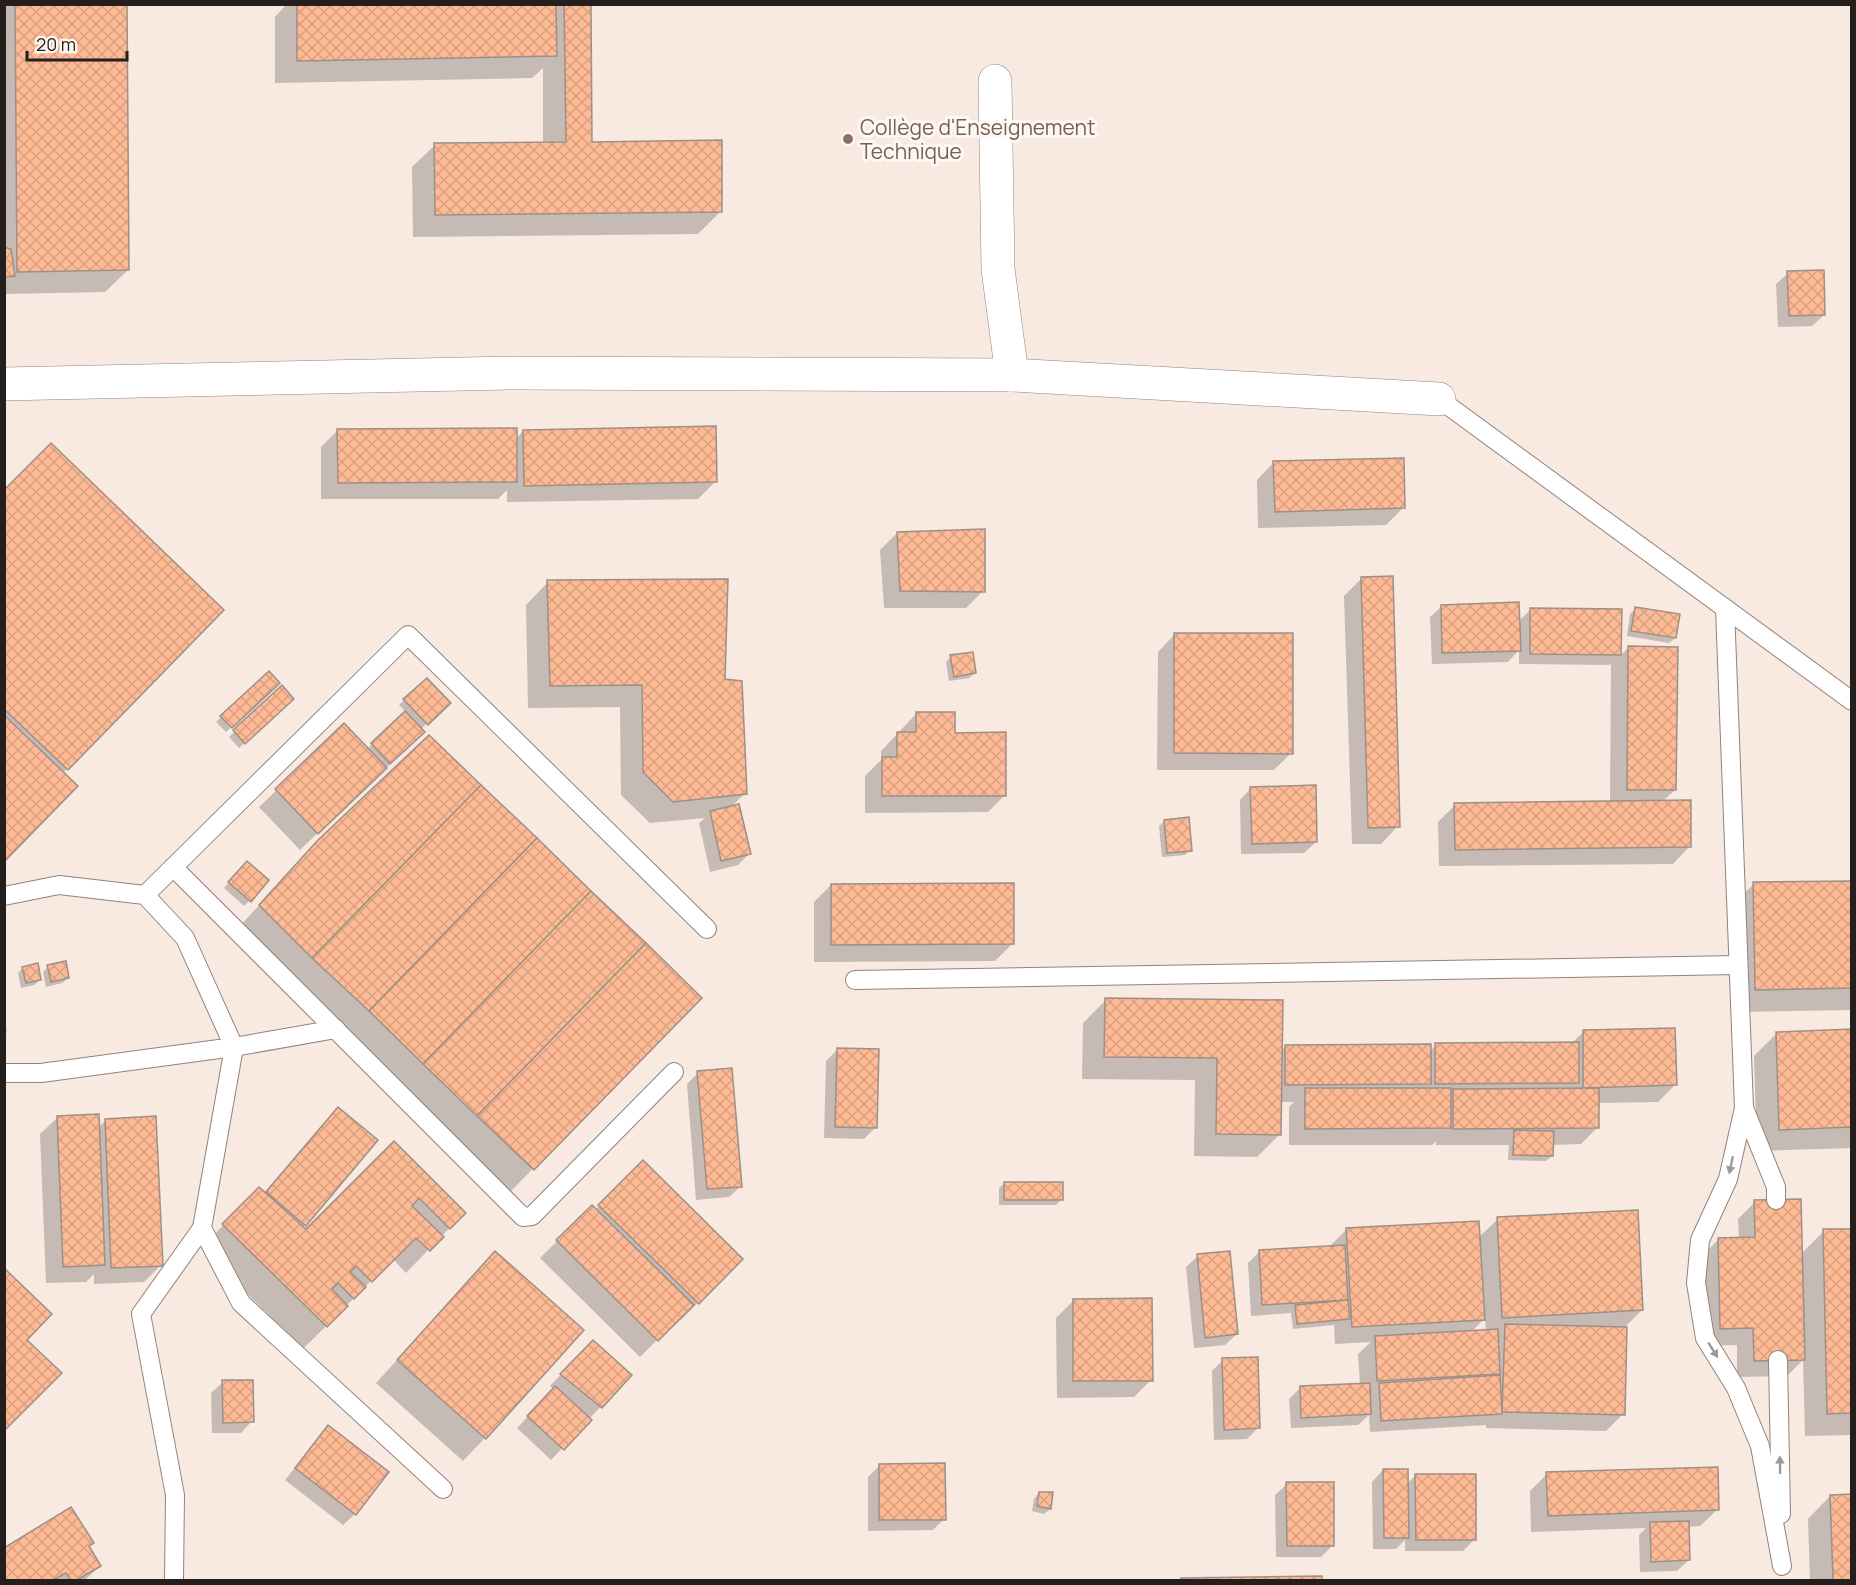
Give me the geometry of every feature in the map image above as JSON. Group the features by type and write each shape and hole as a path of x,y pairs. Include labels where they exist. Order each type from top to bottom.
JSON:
{"street":[{"path":"995,81 998,269 1012,375"},
{"path":"4,384 512,373 1012,375 1439,399"}],"lane":[{"path":"1439,399 1851,701"},
{"path":"1725,608 1744,1108 1728,1179 1700,1240 1696,1283 1705,1338 1736,1388 1760,1446 1782,1573"},
{"path":"145,895 408,635 707,929"},
{"path":"173,867 523,1217 532,1216 674,1072"},
{"path":"4,896 59,885 145,895 185,938 234,1047 202,1228 141,1314 175,1495 174,1581"},
{"path":"855,980 1738,964"},
{"path":"4,1073 41,1072 234,1047 336,1029"},
{"path":"1744,1108 1776,1187 1776,1200"},
{"path":"202,1228 241,1303 443,1489"},
{"path":"1778,1360 1782,1573"}],"building":[{"path":"15,4 127,4 129,270 17,272"},
{"path":"297,4 556,4 557,56 297,61"},
{"path":"564,4 591,4 592,142 722,140 722,212 435,215 434,143 566,142"},
{"path":"4,247 11,249 15,276 4,277"},
{"path":"1824,270 1825,315 1789,316 1787,271"},
{"path":"716,426 717,482 524,486 523,430"},
{"path":"517,428 517,482 338,483 337,429"},
{"path":"51,443 224,610 68,770 4,709 4,490"},
{"path":"1404,458 1405,508 1275,512 1273,461"},
{"path":"985,529 985,592 900,591 897,532"},
{"path":"1393,576 1400,827 1368,828 1361,577"},
{"path":"728,579 725,679 742,681 747,794 673,802 643,772 642,685 550,686 547,580"},
{"path":"1519,602 1521,651 1442,653 1441,605"},
{"path":"1635,607 1680,614 1676,638 1631,631"},
{"path":"1530,608 1622,609 1621,655 1530,654"},
{"path":"1174,633 1293,633 1293,754 1174,753"},
{"path":"1628,646 1678,647 1676,790 1627,790"},
{"path":"973,652 976,673 954,677 950,655"},
{"path":"269,671 280,683 232,728 220,716"},
{"path":"427,678 451,703 428,725 403,699"},
{"path":"282,685 294,699 245,744 233,730"},
{"path":"405,711 425,732 390,764 371,743"},
{"path":"916,712 955,712 955,733 1006,732 1006,796 882,796 882,757 897,757 897,732 916,732"},
{"path":"4,715 78,786 4,862"},
{"path":"344,723 387,768 318,834 275,789"},
{"path":"429,735 481,785 312,958 259,905 318,840"},
{"path":"481,785 537,838 369,1011 312,958"},
{"path":"1316,785 1317,842 1252,844 1250,787"},
{"path":"1691,800 1691,847 1455,850 1454,803"},
{"path":"739,804 751,854 721,861 710,811"},
{"path":"1189,817 1192,851 1167,853 1164,820"},
{"path":"537,838 591,891 423,1064 369,1011"},
{"path":"247,861 269,880 251,902 228,882"},
{"path":"1852,881 1852,988 1755,990 1753,882"},
{"path":"1014,883 1014,944 831,945 831,884"},
{"path":"591,891 646,943 477,1116 423,1064"},
{"path":"646,943 702,998 534,1170 477,1116"},
{"path":"66,961 69,978 51,982 47,965"},
{"path":"38,963 41,980 26,983 22,967"},
{"path":"1105,998 1283,1000 1281,1135 1216,1134 1217,1058 1104,1057"},
{"path":"1675,1028 1677,1085 1583,1088 1583,1030"},
{"path":"1852,1029 1852,1127 1779,1130 1776,1032"},
{"path":"1579,1042 1579,1083 1435,1084 1435,1043"},
{"path":"1431,1044 1431,1084 1285,1085 1285,1045"},
{"path":"837,1048 879,1049 877,1128 835,1127"},
{"path":"732,1068 742,1187 707,1189 697,1071"},
{"path":"1305,1088 1451,1088 1451,1128 1305,1129"},
{"path":"1599,1088 1599,1128 1453,1129 1453,1089"},
{"path":"338,1107 378,1140 306,1226 266,1192"},
{"path":"99,1114 105,1265 63,1267 57,1116"},
{"path":"156,1116 163,1266 111,1268 105,1119"},
{"path":"1514,1130 1554,1131 1553,1156 1513,1155"},
{"path":"394,1141 466,1213 450,1229 419,1198 412,1206 444,1237 430,1251 416,1238 372,1282 356,1266 350,1272 366,1287 354,1299 338,1283 332,1289 348,1306 327,1327 222,1224 259,1187 306,1229"},
{"path":"643,1160 743,1259 699,1304 598,1205"},
{"path":"1004,1182 1063,1182 1063,1200 1004,1200"},
{"path":"1801,1199 1805,1360 1754,1361 1753,1328 1720,1329 1718,1238 1755,1237 1754,1200"},
{"path":"592,1205 694,1305 658,1341 556,1240"},
{"path":"1638,1210 1643,1310 1502,1318 1497,1217"},
{"path":"1479,1221 1485,1320 1352,1327 1346,1228"},
{"path":"1823,1229 1852,1229 1852,1413 1827,1414"},
{"path":"1345,1245 1348,1300 1262,1305 1259,1250"},
{"path":"495,1251 584,1330 486,1439 397,1360"},
{"path":"1230,1251 1238,1334 1205,1338 1197,1254"},
{"path":"4,1268 52,1314 27,1340 62,1373 4,1431"},
{"path":"1152,1298 1153,1381 1073,1381 1073,1299"},
{"path":"1348,1300 1350,1319 1297,1324 1295,1305"},
{"path":"1505,1324 1627,1327 1625,1415 1502,1412"},
{"path":"1498,1329 1500,1374 1377,1381 1375,1336"},
{"path":"593,1340 632,1375 602,1408 560,1374"},
{"path":"1258,1357 1260,1428 1224,1430 1222,1358"},
{"path":"1500,1375 1502,1414 1381,1421 1379,1383"},
{"path":"222,1380 253,1380 254,1422 223,1423"},
{"path":"1370,1383 1371,1414 1301,1418 1300,1386"},
{"path":"555,1386 592,1420 564,1450 527,1416"},
{"path":"328,1425 389,1472 356,1515 295,1468"},
{"path":"945,1463 946,1520 879,1520 879,1464"},
{"path":"1718,1467 1719,1510 1548,1516 1546,1472"},
{"path":"1383,1469 1408,1469 1409,1538 1384,1538"},
{"path":"1415,1474 1476,1474 1476,1540 1416,1540"},
{"path":"1286,1482 1334,1482 1334,1546 1287,1546"},
{"path":"1039,1492 1053,1492 1051,1509 1037,1506"},
{"path":"1852,1494 1852,1580 1833,1580 1830,1495"},
{"path":"71,1507 94,1543 89,1546 101,1566 77,1580 71,1580 66,1573 53,1580 4,1580 4,1548"},
{"path":"1689,1521 1690,1560 1651,1562 1650,1522"},
{"path":"1322,1576 1322,1580 1181,1580 1181,1578"}],"place":[{"name":"Collège d'Enseignement Technique","path":"848,139"}]}
